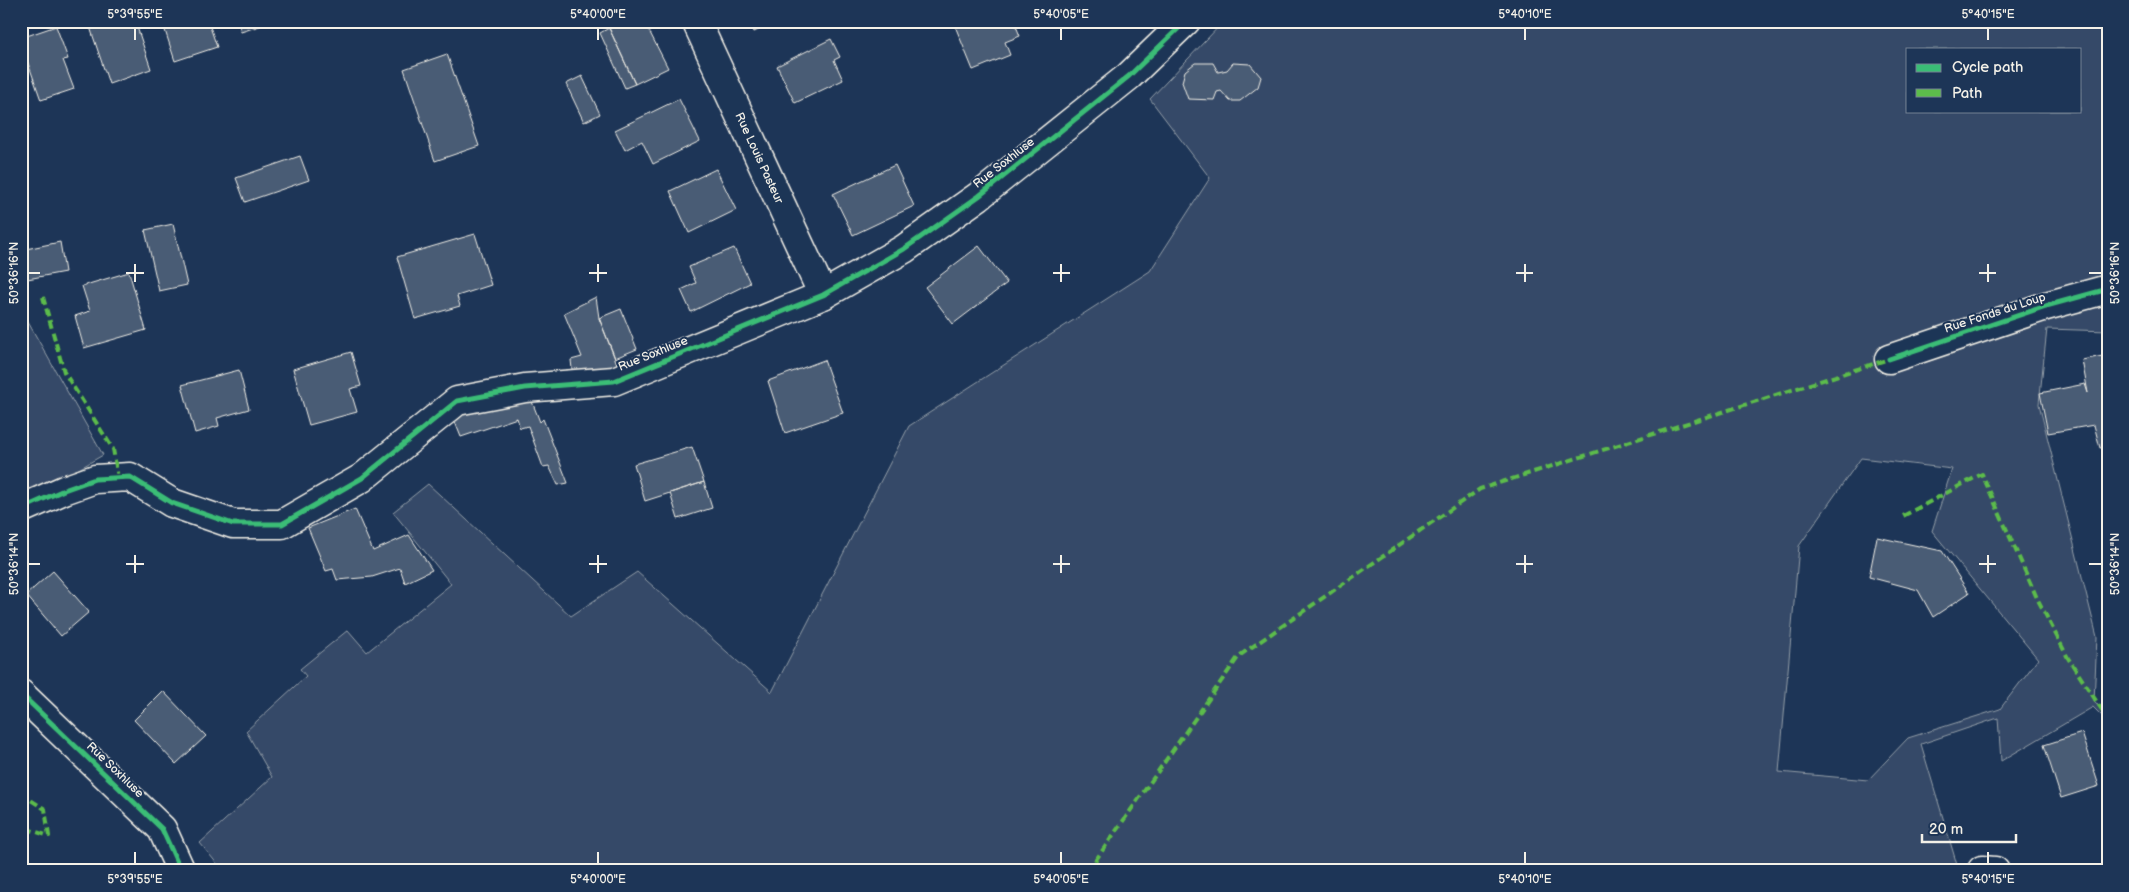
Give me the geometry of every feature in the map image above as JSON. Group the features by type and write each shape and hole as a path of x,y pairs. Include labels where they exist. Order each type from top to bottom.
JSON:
{"street":[{"name":"Rue Louis Pasteur","path":"696,21 823,295"},
{"name":"Rue Soxhluse","path":"21,509 95,479 130,477 172,503 233,524 282,524 362,478 457,401 525,388 614,381 823,295 904,249 979,196 1130,76 1186,21"},
{"name":"Rue Fonds du Loup","path":"1889,359 2046,306 2108,289"},
{"name":"Rue Soxhluse","path":"21,694 162,829 181,871"}],"shaded area":[{"path":"1224,21 2108,21 2108,331 2047,329 2039,404 2097,637 2094,701 2108,714 2108,722 2093,707 2001,761 1998,718 1921,744 1957,865 1955,871 223,871 200,843 272,777 246,731 306,676 300,669 348,630 367,652 451,584 393,512 428,484 571,616 637,572 772,692 909,426 1150,271 1210,178 1150,99","holes":["1861,458 1952,469 1932,531 2038,659 2000,709 1908,738 1868,780 1779,772 1799,546"]},
{"path":"21,292 28,322 103,455 21,502"}],"building":[{"path":"88,21 135,21 151,69 109,84"},
{"path":"162,21 208,21 217,47 175,61"},
{"path":"238,21 275,21 241,32"},
{"path":"625,21 644,21 668,68 635,84 609,28"},
{"path":"749,21 777,21 754,32"},
{"path":"953,21 1014,21 1020,36 1005,42 1010,55 973,70"},
{"path":"56,26 68,59 63,60 74,89 41,100 21,43 21,38"},
{"path":"609,28 635,84 625,88 600,33"},
{"path":"831,39 840,57 834,60 843,80 795,103 777,66"},
{"path":"447,54 479,146 435,161 404,69"},
{"path":"1195,63 1213,63 1218,72 1227,70 1233,63 1250,64 1261,77 1258,87 1240,101 1230,101 1221,91 1217,92 1214,100 1188,99 1182,82 1185,71"},
{"path":"582,76 600,114 584,122 566,84"},
{"path":"679,99 700,141 653,164 642,141 625,150 615,130"},
{"path":"300,156 309,180 245,202 236,178"},
{"path":"895,165 914,206 853,235 833,194"},
{"path":"716,169 736,210 689,233 670,191"},
{"path":"173,224 187,285 159,291 145,230"},
{"path":"475,234 491,285 457,296 460,306 415,319 397,257"},
{"path":"60,242 65,272 22,280 21,250"},
{"path":"979,246 1007,283 953,324 925,287"},
{"path":"734,248 750,283 691,312 681,290 696,283 689,267"},
{"path":"129,272 146,330 84,348 75,316 90,311 82,286"},
{"path":"596,297 599,318 619,369 573,378 571,360 582,357 564,313"},
{"path":"621,309 637,349 615,358 599,318"},
{"path":"351,352 361,386 350,389 357,412 309,425 293,369"},
{"path":"2108,355 2108,447 2100,448 2094,425 2048,433 2040,393 2085,384 2088,393 2082,360"},
{"path":"824,360 843,413 785,433 768,381"},
{"path":"239,370 249,409 217,418 219,426 195,433 182,385"},
{"path":"531,399 540,422 543,419 568,483 558,485 549,466 543,467 528,426 520,428 517,418 461,437 453,417 493,402"},
{"path":"692,447 704,482 645,501 634,464"},
{"path":"704,482 712,508 678,519 670,493"},
{"path":"355,509 373,551 409,535 432,570 405,583 400,568 372,577 337,580 333,569 326,571 308,528"},
{"path":"1877,537 1942,551 1969,593 1933,617 1918,590 1869,577"},
{"path":"53,571 89,612 61,636 26,595"},
{"path":"163,691 206,736 176,764 134,720"},
{"path":"2082,733 2099,786 2061,798 2044,745"}],"marked path":[{"path":"43,297 64,372 113,449 118,478"},
{"path":"1088,871 1239,656 1480,489 1889,359"},
{"path":"1903,516 1982,474 2037,598 2068,658 2108,719"},
{"path":"21,794 45,809 49,836 21,827"}],"cycle path":[{"path":"21,509 95,479 130,477 172,503 233,524 282,524 362,478 457,401 525,388 614,381 823,295 904,249 979,196 1129,76 1186,21"},
{"path":"1889,359 2046,306 2108,289"},
{"path":"21,694 162,829 181,871"}]}
